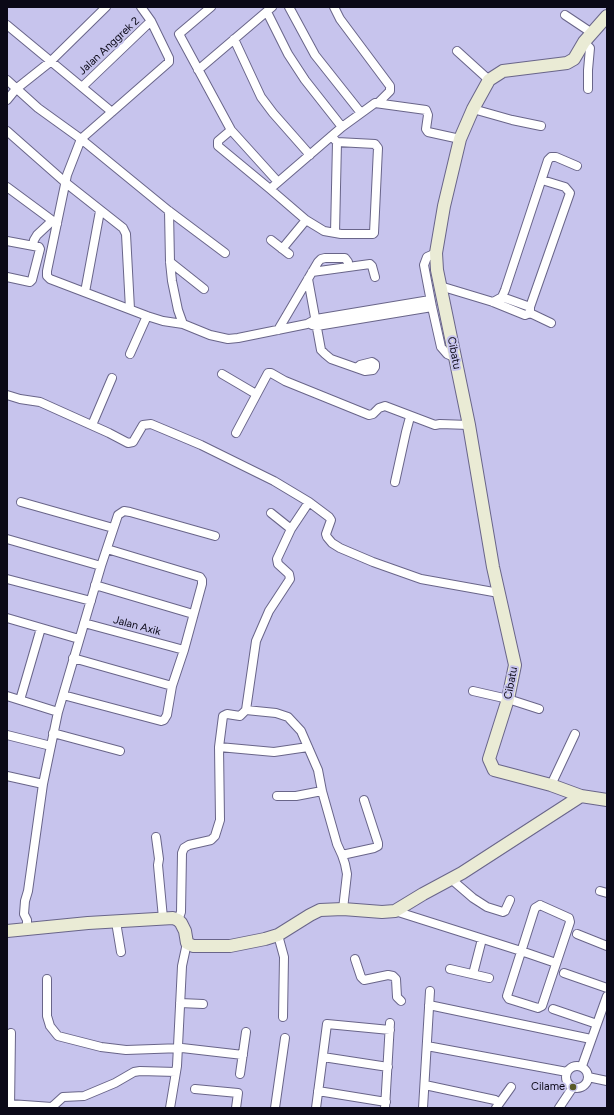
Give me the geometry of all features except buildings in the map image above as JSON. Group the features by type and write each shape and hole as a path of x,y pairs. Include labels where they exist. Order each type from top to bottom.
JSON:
{"street":[{"path":"7,100 16,89 50,62 106,7"},
{"path":"141,7 151,21 169,58 169,62 81,139 67,175 54,223 47,276 50,279 147,316 163,321 183,324 210,335 228,339 431,303"},
{"path":"211,7 179,34 231,130 278,182"},
{"path":"288,7 315,55 361,113"},
{"path":"334,7 340,19 390,86 390,91 378,103"},
{"path":"198,70 270,9 288,54 305,80 342,128"},
{"path":"565,15 588,38 590,48 588,89"},
{"path":"457,51 489,80 503,72 571,61 574,60 588,38 607,16"},
{"name":"Jalan Anggrek 2","path":"82,87 151,21"},
{"path":"7,25 112,112"},
{"path":"234,39 261,97 310,155"},
{"path":"7,80 38,108 81,139 169,211 225,253"},
{"name":"Cibatu","path":"489,80 460,139 446,199 436,253 437,270 469,425 493,567 515,665 508,699 489,759 494,770 550,785"},
{"path":"270,189 310,155 335,139 342,128 372,104 378,103 426,110 428,115 426,129 428,132 460,139"},
{"path":"473,110 542,126"},
{"path":"231,130 218,140 218,146 306,220 324,231 370,235 374,233 378,148 375,144 335,139"},
{"path":"7,131 66,183 123,228 126,234 130,309"},
{"path":"334,233 335,139"},
{"path":"493,302 502,297 548,160 551,157 556,157 577,166"},
{"path":"440,286 493,302 524,315 530,310 570,193 565,188 542,180"},
{"path":"7,187 54,223"},
{"path":"85,292 100,211"},
{"path":"169,211 170,262 174,295 183,324"},
{"path":"271,240 286,252 306,220"},
{"path":"33,246 34,240 38,235 54,223"},
{"path":"7,241 39,247 40,249 32,280 29,282 7,277"},
{"path":"436,253 427,257 424,265 431,303 442,347 448,354 456,358"},
{"path":"278,330 318,262 324,258 345,258 348,262 348,266"},
{"path":"170,262 204,288"},
{"path":"312,272 371,264 375,277"},
{"path":"308,279 321,350 331,359 357,368"},
{"path":"502,297 530,310 551,323"},
{"path":"130,354 147,316"},
{"path":"236,433 268,373 369,415 385,406 410,417 435,425 469,425"},
{"path":"222,374 256,394"},
{"path":"92,425 112,378"},
{"path":"7,395 20,399 40,402 128,443 133,442 143,424 151,424 207,448 274,481 309,502 329,517 330,520 326,534 327,537 332,543 340,548 373,562 421,579 499,593"},
{"path":"396,482 410,417"},
{"path":"21,502 113,528"},
{"path":"178,920 181,912 182,853 184,848 189,845 211,840 215,836 220,820 219,747 224,716 227,714 240,716 246,710 256,641 269,611 290,579 289,574 278,564 277,561 291,529 309,502"},
{"path":"27,925 30,902 28,891 43,784 58,712 101,566 118,515 124,511 130,512 215,536"},
{"path":"271,513 291,529"},
{"path":"7,539 101,566"},
{"path":"63,695 160,721 164,720 167,715 172,686 184,650 202,580 200,577 107,549"},
{"path":"7,579 91,601"},
{"path":"95,586 193,614"},
{"path":"7,618 79,639"},
{"name":"Jalan Axik","path":"84,623 184,650"},
{"path":"20,700 41,628"},
{"path":"73,658 172,686"},
{"path":"473,691 508,699 539,709"},
{"path":"7,696 58,712"},
{"path":"246,710 276,713 288,717 301,731 318,770 322,791 347,874 343,909"},
{"path":"54,733 120,750"},
{"path":"575,734 550,785 582,796 607,800"},
{"path":"7,735 51,746"},
{"path":"219,747 274,752 308,746"},
{"path":"7,776 43,784"},
{"path":"277,796 296,796 322,791"},
{"path":"395,911 451,879 582,796"},
{"path":"342,855 378,846 364,800"},
{"path":"156,837 163,918"},
{"path":"451,879 486,907 503,912 505,911 510,900"},
{"path":"540,905 569,918 570,922 542,1006 538,1008 509,999 507,996 521,951 535,908 537,906 540,905"},
{"path":"187,943 198,946 230,946 278,935 320,910 343,909 382,912 395,911 556,963"},
{"path":"7,931 27,925 65,925 163,918 178,920 185,931 187,943 182,966 176,1072 170,1108"},
{"path":"116,922 121,952"},
{"path":"577,934 607,946"},
{"path":"278,935 284,957 283,1017"},
{"path":"473,974 482,939"},
{"path":"355,959 361,977 364,980 388,975 393,976 396,979 397,998 401,1001"},
{"path":"450,969 489,978"},
{"path":"564,973 607,988"},
{"path":"47,979 47,1016 50,1026 58,1036 101,1047 126,1050 178,1048 243,1055"},
{"path":"423,1108 430,991"},
{"path":"582,1066 607,996"},
{"path":"180,1003 202,1004"},
{"path":"429,1005 591,1039"},
{"path":"553,1009 597,1024"},
{"path":"316,1108 318,1091 327,1024 390,1026 386,1105 318,1091"},
{"path":"240,1074 246,1032"},
{"path":"11,1033 8,1094 10,1106 52,1107 63,1096 84,1096 115,1083 134,1072 176,1072"},
{"path":"275,1108 284,1038"},
{"path":"427,1046 567,1072"},
{"path":"323,1056 388,1067"},
{"path":"573,1066 582,1066 588,1073 585,1085 577,1088 573,1087 567,1080 567,1072 573,1066"},
{"path":"588,1077 607,1082"},
{"path":"424,1085 495,1100 497,1106"},
{"path":"497,1106 511,1087"},
{"path":"559,1108 573,1087"},
{"path":"195,1088 238,1093 236,1108"}],"place":[{"name":"Cilame","path":"573,1087"}]}
